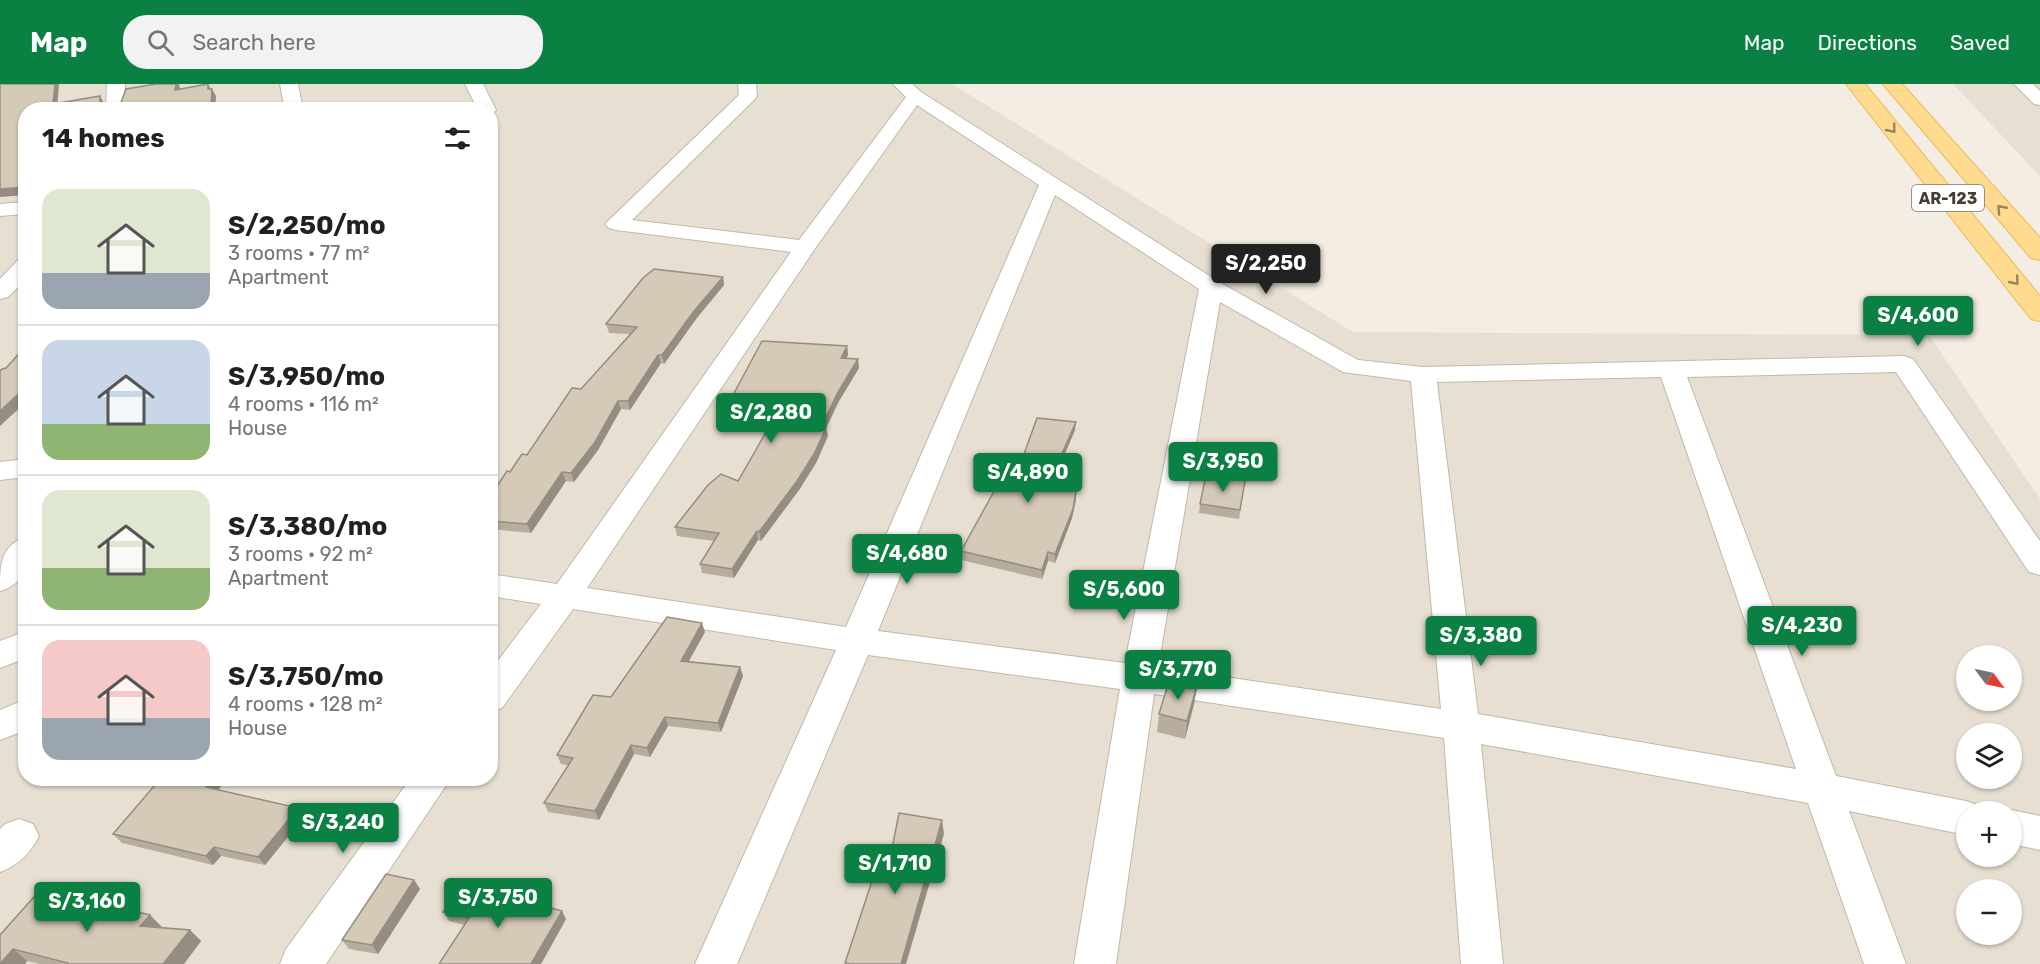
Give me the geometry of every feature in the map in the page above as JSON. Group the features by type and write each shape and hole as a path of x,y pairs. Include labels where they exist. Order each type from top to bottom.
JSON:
{"main road":[{"name":"AR-123","path":"1855,84 2040,313"},
{"name":"AR-123","path":"1892,84 2040,253"}],"street":[{"path":"115,102 116,84"},
{"path":"289,84 292,102"},
{"path":"474,84 483,102"},
{"path":"747,84 748,96 616,224 805,248"},
{"path":"2023,84 2040,100"},
{"path":"498,687 565,596 805,248 909,90 1049,184 1211,287 1352,367 1423,375 1904,364 2040,564"},
{"path":"716,964 857,641 1049,184"},
{"path":"0,210 18,209"},
{"path":"0,292 18,273"},
{"path":"1095,964 1139,678 1211,287"},
{"path":"1671,368 1885,964"},
{"path":"1423,375 1461,726 1482,964"},
{"path":"0,471 18,469"},
{"path":"0,580 18,557"},
{"path":"498,586 857,641 1139,678 1461,726 1821,789 1956,816"},
{"path":"0,655 18,647"},
{"path":"0,726 18,716"},
{"path":"301,964 427,786"},
{"path":"2022,829 2040,833"}],"shaded area":[{"path":"0,84 952,84 1353,332 1929,335 2040,499 2040,964 0,964"},
{"path":"1953,84 2040,84 2040,176"}],"building":[{"path":"0,84 55,84 53,102 18,102 18,188 0,189"},
{"path":"156,84 176,84 175,90 208,84 208,89 212,89 211,102 121,102 126,89"},
{"path":"100,96 100,102 65,102"},
{"path":"654,269 723,277 694,311 662,355 658,355 628,401 618,401 595,442 571,473 562,472 527,524 498,522 498,485 507,471 510,472 522,454 527,455 572,388 581,389 637,327 606,324 643,278"},
{"path":"762,341 847,346 841,358 858,359 821,427 826,428 814,454 797,481 759,532 757,531 732,569 700,564 719,533 675,527 708,485 721,474 738,481 785,399 733,395"},
{"path":"18,355 18,394 0,411 0,371"},
{"path":"1037,418 1076,422 1047,487 1076,491 1073,509 1055,554 1048,552 1042,570 961,551 1002,477 1015,479"},
{"path":"1206,475 1245,481 1240,510 1200,504"},
{"path":"667,617 702,623 681,661 740,667 718,723 665,717 647,748 631,745 595,811 544,803 573,758 557,755 593,695 611,697"},
{"path":"1169,681 1197,686 1187,721 1159,714"},
{"path":"154,786 207,786 298,808 258,857 214,847 206,856 113,834"},
{"path":"899,813 942,820 901,964 845,963 871,884 880,867 888,869"},
{"path":"386,874 414,880 372,945 342,940"},
{"path":"463,885 562,911 531,964 439,964 469,918 443,912"},
{"path":"41,889 150,915 140,926 190,930 163,964 68,964 13,949 0,964 0,935"}]}
